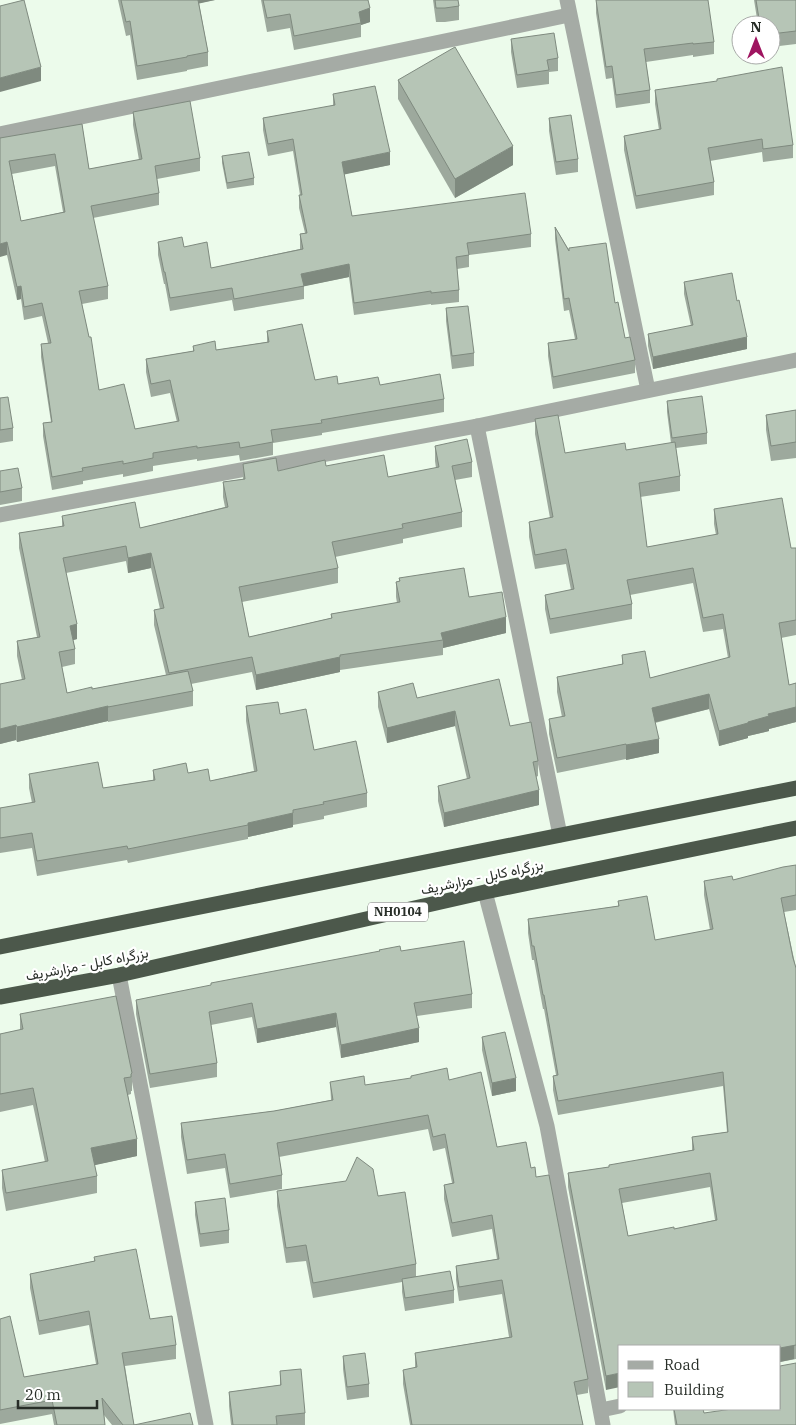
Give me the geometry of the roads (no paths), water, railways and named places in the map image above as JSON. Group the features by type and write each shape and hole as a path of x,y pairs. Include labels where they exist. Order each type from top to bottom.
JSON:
{"highway":[{"name":"بزرگراه کابل - مزارشریف","path":"0,947 796,788"},
{"name":"بزرگراه کابل - مزارشریف","path":"0,997 118,975 485,892 796,828"}],"street":[{"path":"0,134 568,7 648,390"},
{"path":"0,515 477,426 796,360"},
{"path":"477,426 560,835"},
{"path":"485,892 547,1126 602,1418 618,1407"},
{"path":"118,975 206,1425"}]}
